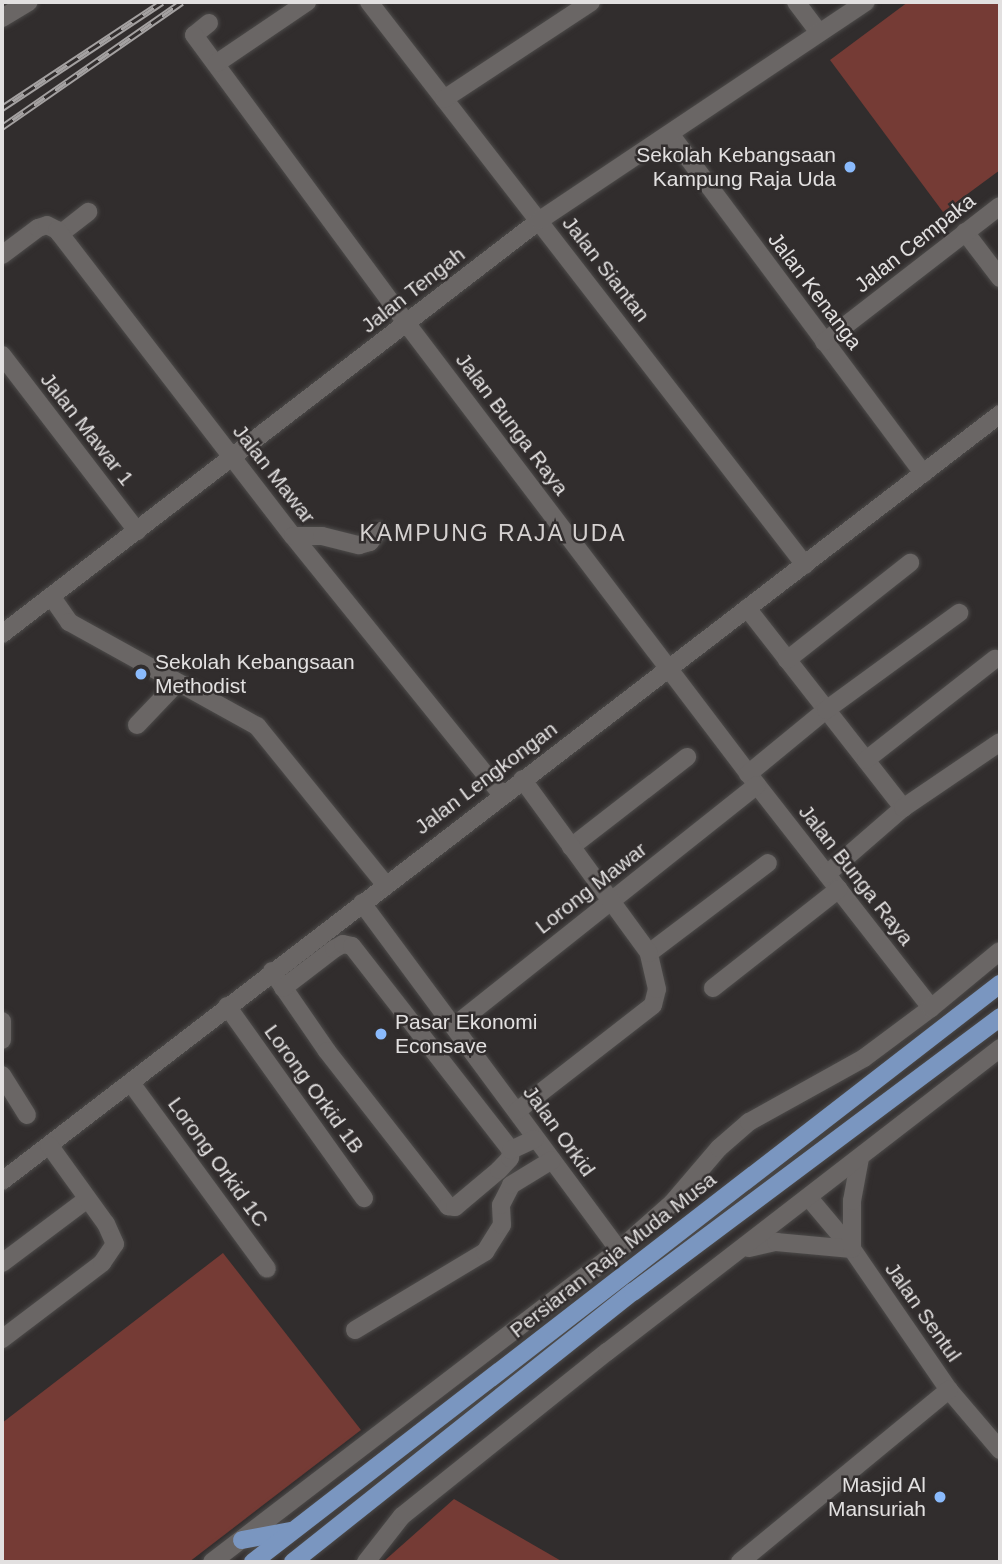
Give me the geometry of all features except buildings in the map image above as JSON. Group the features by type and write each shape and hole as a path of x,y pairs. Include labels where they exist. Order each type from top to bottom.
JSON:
{"main road":[{"name":"Persiaran Raja Muda Musa","path":"253,1562 1000,984"},
{"name":"Persiaran Raja Muda Musa","path":"293,1562 633,1292 1000,1017"},
{"path":"242,1541 295,1530"}],"street":[{"path":"217,63 307,2"},
{"name":"Jalan Siantan","path":"369,2 805,565"},
{"path":"444,99 591,2"},
{"path":"796,2 819,32"},
{"name":"Jalan Tengah","path":"2,634 540,220 671,135 866,2"},
{"path":"2,18 21,3"},
{"name":"Jalan Bunga Raya","path":"209,23 194,35 407,324 931,1008"},
{"name":"Jalan Kenanga","path":"671,135 923,473"},
{"name":"Jalan Cempaka","path":"824,342 1000,206"},
{"path":"2,255 38,228 47,225 60,234 88,212"},
{"path":"965,232 1000,278"},
{"name":"Jalan Mawar","path":"60,234 293,536 502,795"},
{"name":"Jalan Mawar 1","path":"2,355 137,531"},
{"name":"Jalan Lengkongan","path":"2,1181 385,884 1000,414"},
{"path":"293,536 322,536 359,545 370,542 378,531"},
{"path":"787,660 910,563"},
{"path":"51,596 69,622 176,684 257,726 385,884"},
{"path":"747,608 903,808"},
{"name":"Lorong Mawar","path":"454,1026 610,902 753,779 826,710 959,613"},
{"path":"866,760 995,659"},
{"path":"137,725 176,684"},
{"path":"827,874 903,808 1000,742"},
{"path":"571,847 687,757"},
{"path":"517,1111 653,1005 657,989 649,953 522,779"},
{"path":"649,953 768,863"},
{"path":"713,988 839,889"},
{"name":"Jalan Orkid","path":"362,903 619,1250"},
{"path":"272,971 283,988 327,1051 448,1206 455,1207 510,1158 511,1150 352,946 343,944 334,949 283,988"},
{"path":"212,1562 619,1250 672,1203 719,1148 748,1122 864,1058 931,1008 1000,951"},
{"name":"Lorong Orkid 1B","path":"227,1006 365,1198"},
{"path":"2,1021 2,1040"},
{"path":"366,1562 402,1516 607,1352 743,1250 1000,1048"},
{"path":"2,1075 27,1115"},
{"name":"Lorong Orkid 1C","path":"131,1083 267,1269"},
{"path":"511,1150 535,1139"},
{"path":"2,1339 111,1254 115,1244 106,1224 86,1200 49,1145"},
{"path":"743,1250 776,1242 852,1249 852,1201 860,1158"},
{"path":"355,1331 485,1252 502,1225 501,1205 511,1185 552,1160"},
{"name":"Jalan Sentul","path":"809,1198 852,1249 949,1390 1000,1450"},
{"path":"2,1263 86,1200"},
{"path":"747,1560 949,1390"}],"shaded area":[{"path":"908,2 1000,2 1000,170 943,212 830,60"},
{"path":"223,1253 361,1430 189,1562 2,1562 2,1423"},
{"path":"454,1499 563,1562 383,1562"}],"railway":[{"path":"2,108 162,2"},
{"path":"2,127 182,2"}],"place":[{"name":"Sekolah Kebangsaan Kampung Raja Uda","path":"850,167"},
{"name":"Sekolah Kebangsaan Methodist","path":"141,674"},
{"name":"Pasar Ekonomi Econsave","path":"381,1034"},
{"name":"Masjid Al Mansuriah","path":"940,1497"}],"district":[{"name":"KAMPUNG RAJA UDA","path":"493,533"}]}
